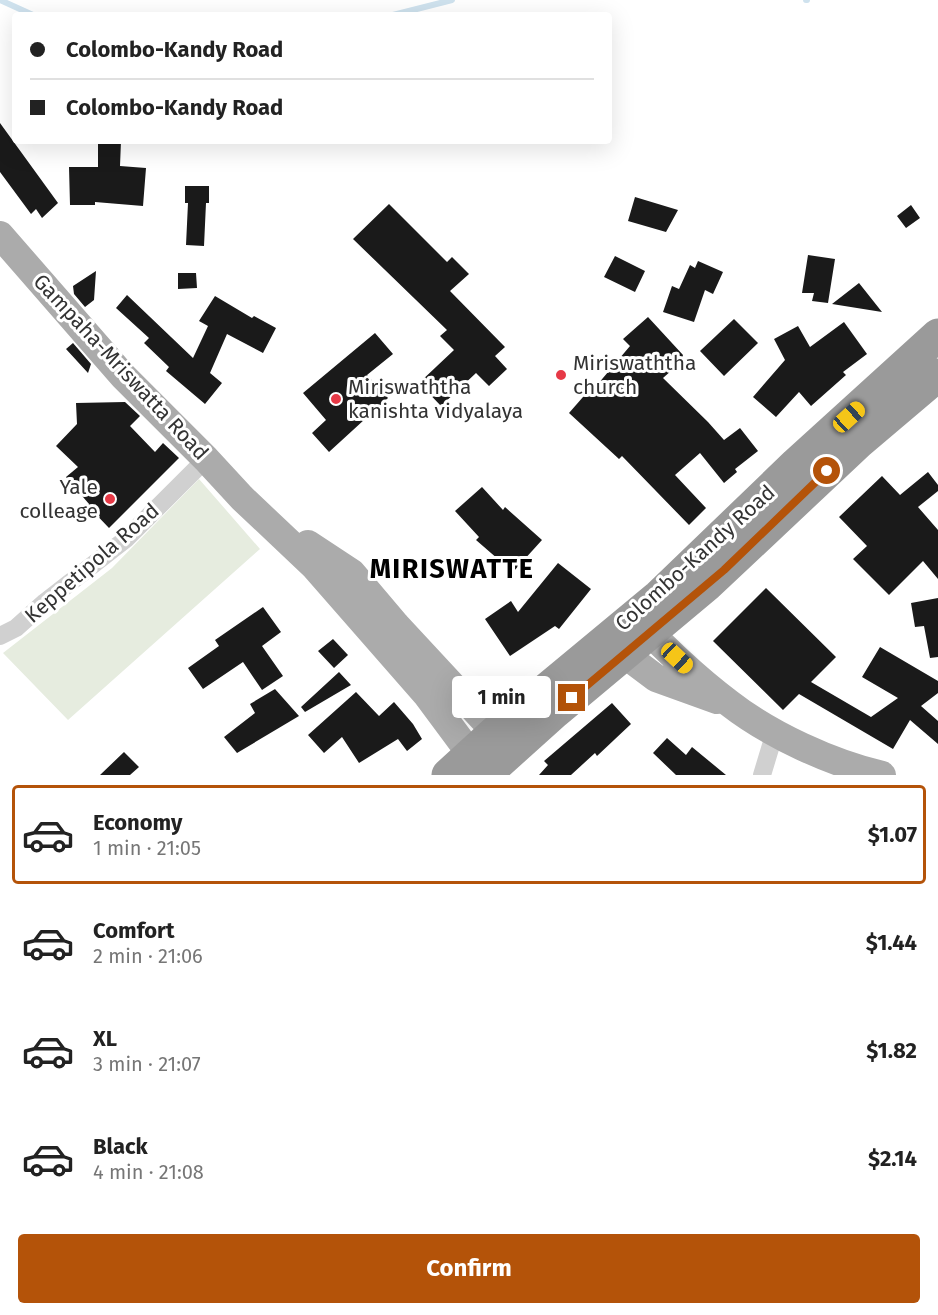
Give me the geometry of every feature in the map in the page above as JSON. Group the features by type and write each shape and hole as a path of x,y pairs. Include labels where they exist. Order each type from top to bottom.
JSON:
{"highway":[{"name":"Colombo-Kandy Road","path":"642,624 659,596 796,464 938,335"},
{"name":"Colombo-Kandy Road","path":"472,770 642,624 739,556 858,443 938,375"}],"main road":[{"name":"Gampaha-Mriswatta Road","path":"0,235 123,376 242,498 314,566 426,694 472,770"},
{"name":"Gampaha-Mriswatta Road","path":"242,498 352,573 504,741"},
{"path":"642,624 730,704 775,732 825,757 882,775"},
{"path":"616,646 656,678 695,694 730,704"}],"street":[{"name":"Keppetipola Road","path":"0,636 16,628 45,602 126,539 206,459"},
{"path":"762,775 775,732"}],"shaded area":[{"path":"199,479 260,549 68,720 3,653 112,568"}],"building":[{"path":"0,123 12,140 12,144 15,144 58,203 42,218 36,209 31,214 0,172"},
{"path":"98,144 121,144 120,166 146,168 143,206 95,202 95,205 70,205 69,167 98,167"},
{"path":"185,186 209,186 204,246 186,245 188,203 185,203"},
{"path":"635,197 678,210 666,232 628,221"},
{"path":"389,204 447,262 452,257 469,274 450,291 505,347 495,356 507,369 489,386 476,373 441,406 419,383 454,350 440,336 447,330 353,239"},
{"path":"911,205 920,218 906,228 897,216"},
{"path":"808,255 835,259 828,303 812,301 814,293 802,293"},
{"path":"615,256 645,271 635,292 604,277"},
{"path":"698,261 723,272 713,294 705,290 694,322 663,312 672,286 679,289 690,265 695,268"},
{"path":"96,271 94,300 85,307 74,294 73,286"},
{"path":"178,273 196,273 197,288 178,289"},
{"path":"859,283 882,312 832,304"},
{"path":"127,295 193,358 208,326 199,321 215,296 252,318 254,316 276,328 263,353 227,334 210,373 222,383 205,404 166,371 169,367 144,343 149,338 116,308"},
{"path":"648,317 683,355 681,362 663,378 724,440 740,428 758,451 735,469 737,472 724,483 700,453 675,475 706,508 689,525 622,456 619,459 569,413 590,389 592,391 630,346 623,339"},
{"path":"734,319 758,343 724,376 700,351"},
{"path":"844,322 867,354 843,372 846,375 811,406 799,392 776,417 753,397 785,360 774,339 798,326 810,347"},
{"path":"375,333 393,354 367,375 388,398 329,452 312,433 326,420 303,393"},
{"path":"73,343 91,364 88,373 66,349"},
{"name":"Yale colleage","path":"125,402 140,416 130,426 155,452 163,443 179,458 109,528 87,505 89,504 66,477 78,467 56,446 77,424 76,403"},
{"path":"928,472 938,485 938,491 918,507 938,530 938,579 923,561 889,595 853,559 867,546 839,517 882,476 900,495"},
{"path":"482,487 503,510 505,507 542,540 513,572 476,540 479,537 455,511"},
{"path":"558,563 591,589 559,629 555,626 510,656 485,619 511,601 518,612"},
{"path":"766,588 836,657 811,682 871,717 898,698 862,677 880,647 938,681 938,693 921,706 938,721 938,744 910,720 893,749 799,694 783,710 713,641"},
{"path":"938,598 938,657 930,658 924,626 915,627 911,603"},
{"path":"263,607 281,632 262,646 283,676 262,690 243,662 203,689 188,668 219,646 215,640"},
{"path":"333,639 348,655 334,668 318,651"},
{"path":"339,672 351,685 305,712 301,707"},
{"path":"275,689 299,716 237,753 224,737 255,713 250,704"},
{"path":"356,692 379,716 394,702 413,724 422,739 407,751 398,739 359,763 342,737 324,753 308,735"},
{"path":"612,703 631,724 597,756 595,753 571,775 539,775 548,765 544,761"},
{"path":"667,738 686,755 692,747 726,775 676,775 653,753"},
{"path":"124,752 139,767 130,775 100,775"}],"waterway":[{"path":"0,0 26,12"},
{"path":"405,12 452,0"}],"place":[{"name":"Miriswaththa church","path":"561,375"},
{"name":"Miriswaththa kanishta vidyalaya","path":"336,399"},
{"name":"Yale colleage","path":"110,499"}],"district":[{"name":"MIRISWATTE","path":"452,569"}],"route":[{"path":"572,698 724,570 827,471"}]}
